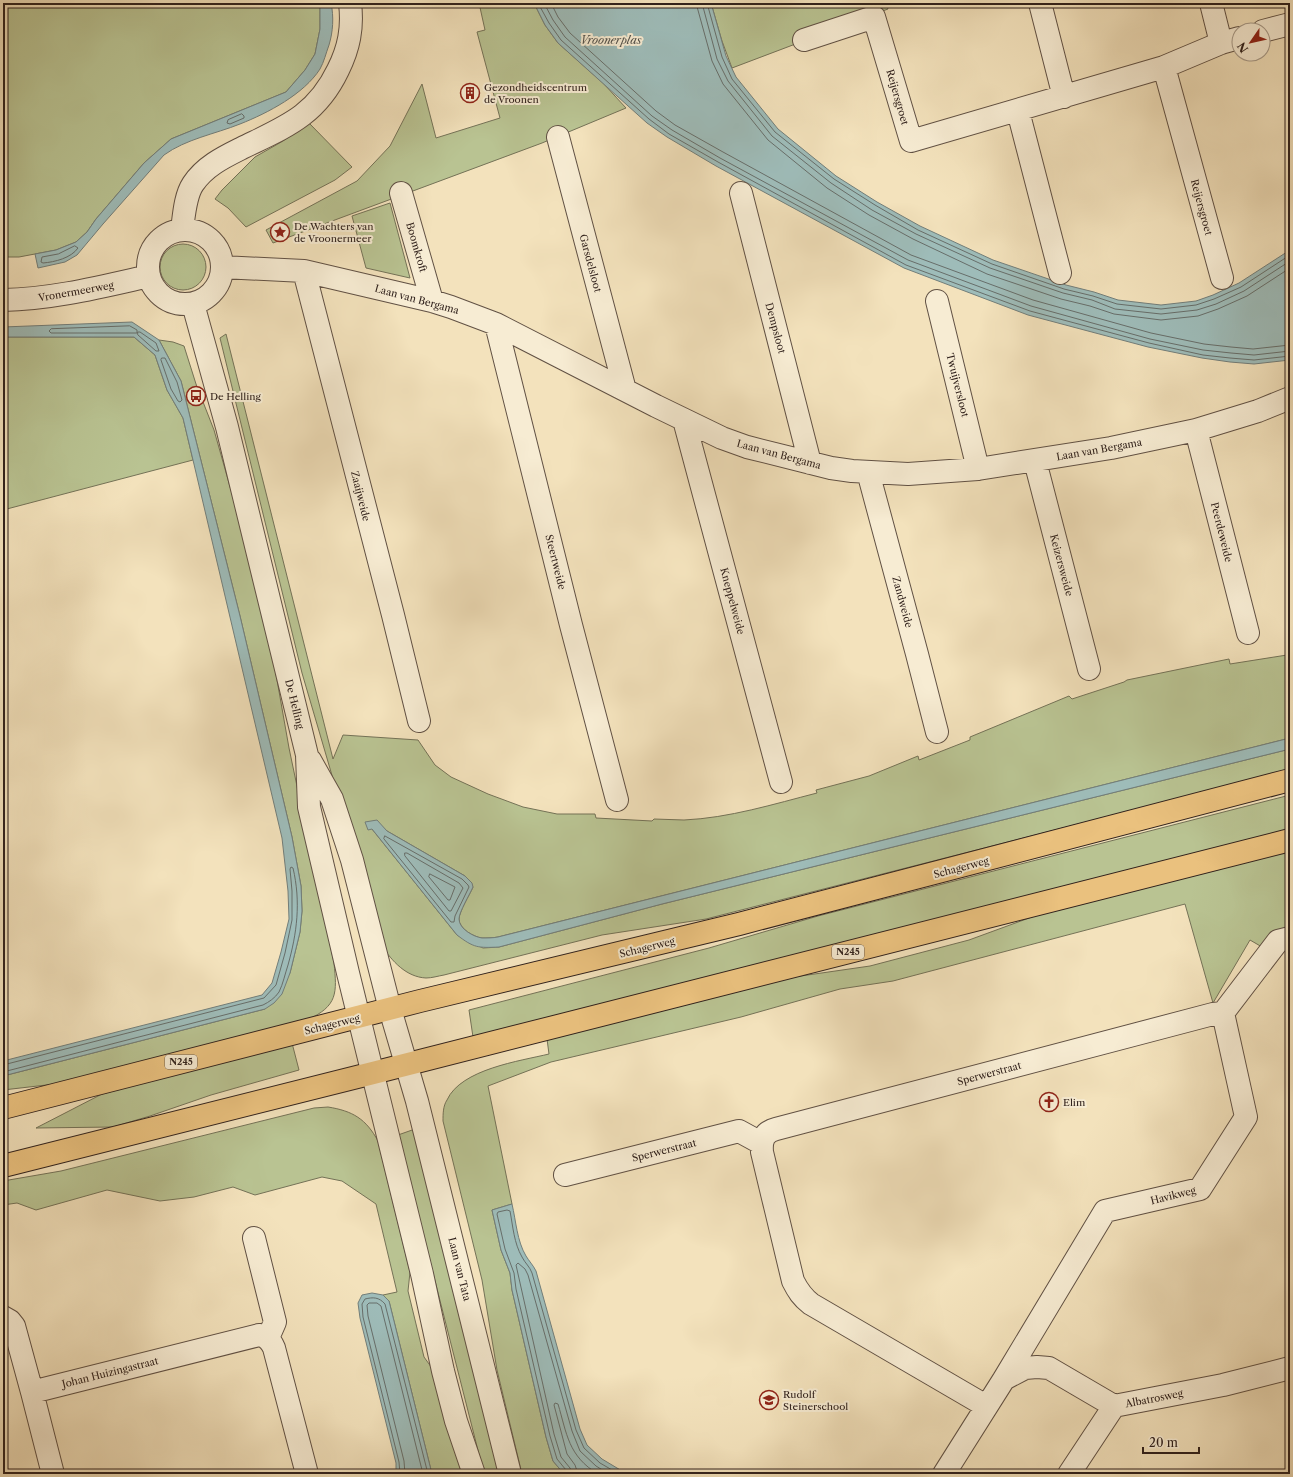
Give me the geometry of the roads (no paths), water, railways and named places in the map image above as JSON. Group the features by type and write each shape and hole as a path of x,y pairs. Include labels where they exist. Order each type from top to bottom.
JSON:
{"main road":[{"name":"Schagerweg","path":"3,1108 390,1009 739,924 1290,780"},
{"name":"N245","path":"3,1166 1290,840"}],"street":[{"path":"182,230 190,190 201,174 213,164 230,154 283,128 301,117 310,111 325,94 340,67 349,40 352,27 350,3"},
{"path":"1040,3 1064,97"},
{"name":"Reijersgroet","path":"804,40 874,17 910,141 1018,111 1164,67 1230,40 1210,3"},
{"path":"1271,29 1290,24"},
{"name":"Reijersgroet","path":"1164,67 1222,278"},
{"path":"1018,111 1060,273"},
{"name":"Garsdelsloot","path":"558,137 624,390"},
{"name":"Boomkroft","path":"401,193 432,301"},
{"name":"Dempsloot","path":"741,193 810,463"},
{"path":"182,230 201,234 210,240 217,248 221,257 222,267 222,275 214,291 201,301 193,304 181,304 170,301 160,295 153,286 149,276 149,260 155,246 166,235 182,230"},
{"name":"Laan van Bergama","path":"222,267 304,271 452,307 496,324 684,420 747,447 810,463 852,471 908,474 978,469 1035,461 1111,448 1196,430 1258,411 1290,398"},
{"name":"Zaaijweide","path":"304,271 393,615 418,721"},
{"name":"Vronermeerweg","path":"3,300 55,296 91,290 149,276"},
{"name":"Twuijversloot","path":"937,301 978,469"},
{"name":"De Helling","path":"193,304 227,427 308,755 309,807 373,1073"},
{"name":"Steertweide","path":"496,324 571,625 618,800"},
{"name":"Kneppelweide","path":"684,420 782,782"},
{"name":"Peerdeweide","path":"1196,430 1248,633"},
{"name":"Keizersweide","path":"1035,461 1089,669"},
{"name":"Zandweide","path":"868,472 937,732"},
{"name":"De Helling","path":"308,755 332,799 352,860 390,1009"},
{"path":"1223,1013 1278,941 1290,938"},
{"name":"Laan van Tata","path":"390,1009 407,1064 510,1474"},
{"name":"Sperwerstraat","path":"565,1175 739,1131 762,1142 764,1136 770,1130 776,1128 1206,1016 1223,1013"},
{"name":"Havikweg","path":"986,1406 1004,1379 1105,1211 1200,1189 1246,1117 1223,1013"},
{"path":"373,1073 422,1274 443,1371 456,1421 474,1474"},
{"path":"762,1142 762,1152 793,1281 801,1295 811,1304 986,1406 944,1474"},
{"path":"254,1238 275,1322 268,1338 274,1348 307,1474"},
{"path":"3,1317 10,1321 14,1326 53,1474"},
{"name":"Johan Huizingastraat","path":"32,1392 259,1335 268,1338"},
{"name":"Albatrosweg","path":"1004,1379 1025,1368 1049,1368 1114,1406 1223,1385 1290,1368"},
{"path":"1070,1474 1114,1406"}],"water":[{"path":"320,3 331,3 333,24 329,45 320,69 305,87 284,102 262,114 240,124 191,141 164,155 77,255 65,262 38,268 35,254 56,250 76,242 87,232 96,219 144,163 171,139 286,92 305,70 315,54 320,29"},
{"name":"Vroonerplas","path":"534,3 711,3 726,56 736,77 778,129 836,176 877,202 920,226 993,260 1066,285 1118,300 1161,305 1196,301 1239,283 1290,250 1290,360 1254,364 1230,362 1148,347 1028,315 904,268 716,166 667,137 647,123 558,43 545,25"},
{"path":"132,322 159,340 181,381 240,616 292,837 301,886 302,911 300,932 290,973 282,994 274,1003 265,1009 3,1076 3,1061 262,995 272,983 289,919 288,891 282,838 193,460 183,418 167,390 155,355 134,337 3,337 3,327"},
{"path":"1290,738 1290,749 662,904 499,947 472,945 457,935 372,829 368,830 365,822 377,820 387,831 465,876 472,883 473,887 461,912 459,919 461,926 475,936 482,938 494,938"},
{"path":"512,1204 517,1231 523,1250 536,1271 580,1429 587,1445 602,1459 627,1474 564,1474 553,1461 546,1437 512,1290 510,1273 501,1250 492,1210"},
{"path":"372,1293 383,1295 389,1301 432,1474 396,1474 396,1463 360,1318 358,1303 362,1295"}],"place":[{"name":"Gezondheidscentrum de Vroonen","path":"470,93"},
{"name":"De Wachters van de Vroonermeer","path":"280,232"},
{"name":"De Helling","path":"196,396"},
{"name":"Elim","path":"1049,1102"},
{"name":"Rudolf Steinerschool","path":"769,1400"}]}
